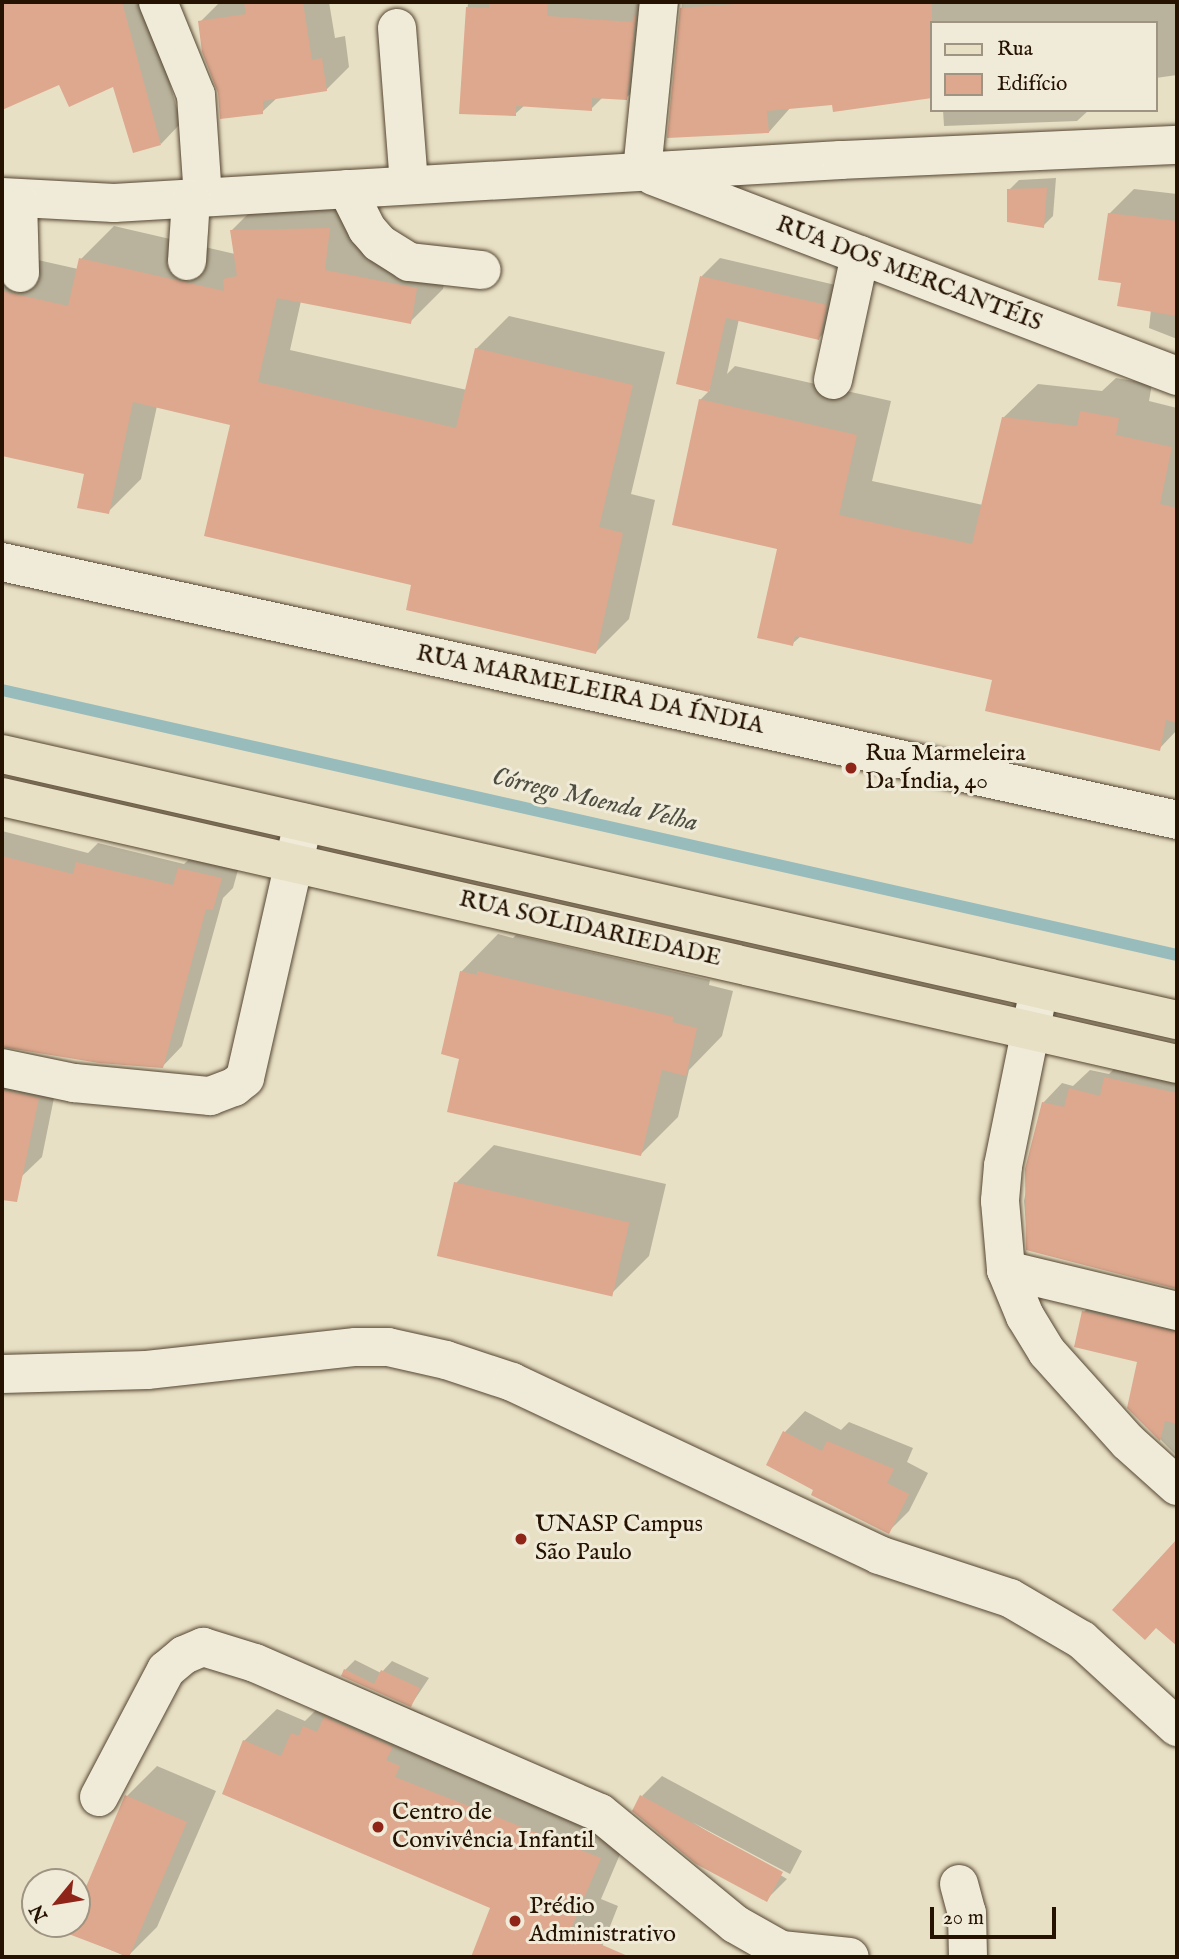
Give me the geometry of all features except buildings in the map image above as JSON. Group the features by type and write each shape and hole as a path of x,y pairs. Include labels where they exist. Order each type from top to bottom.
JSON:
{"main road":[{"name":"RUA SOLIDARIEDADE","path":"2,754 1177,1020"},
{"name":"RUA SOLIDARIEDADE","path":"2,797 1177,1064"}],"street":[{"path":"158,2 196,95 197,198 187,261"},
{"path":"642,171 659,2"},
{"path":"397,28 408,185"},
{"path":"20,272 10,199 114,203 642,171 1177,145"},
{"name":"RUA DOS MERCANTÉIS","path":"642,171 1177,376"},
{"path":"347,188 367,229 379,243 409,262 482,271"},
{"path":"833,380 860,255"},
{"name":"RUA MARMELEIRA DA ÍNDIA","path":"2,562 1177,820"},
{"path":"2,1068 74,1083 210,1096 234,1087 244,1078 303,822"},
{"path":"1039,989 1003,1166 1000,1201 1006,1270 1024,1316 1047,1352 1128,1442 1177,1486"},
{"path":"1006,1270 1177,1311"},
{"path":"2,1374 147,1370 356,1347 388,1347 446,1360 560,1403 879,1555 1010,1598 1082,1640 1177,1727"},
{"path":"99,1797 166,1670 203,1647 255,1663 600,1813 735,1924 781,1950 850,1957"},
{"path":"959,1884 967,1913 968,1957"}],"waterway":[{"name":"Córrego Moenda Velha","path":"2,690 1177,955"}],"place":[{"name":"Rua Marmeleira Da Índia, 40","path":"851,768"},
{"name":"UNASP Campus São Paulo","path":"521,1539"},
{"name":"Centro de Convivência Infantil","path":"378,1827"},
{"name":"Prédio Administrativo","path":"515,1921"}]}
